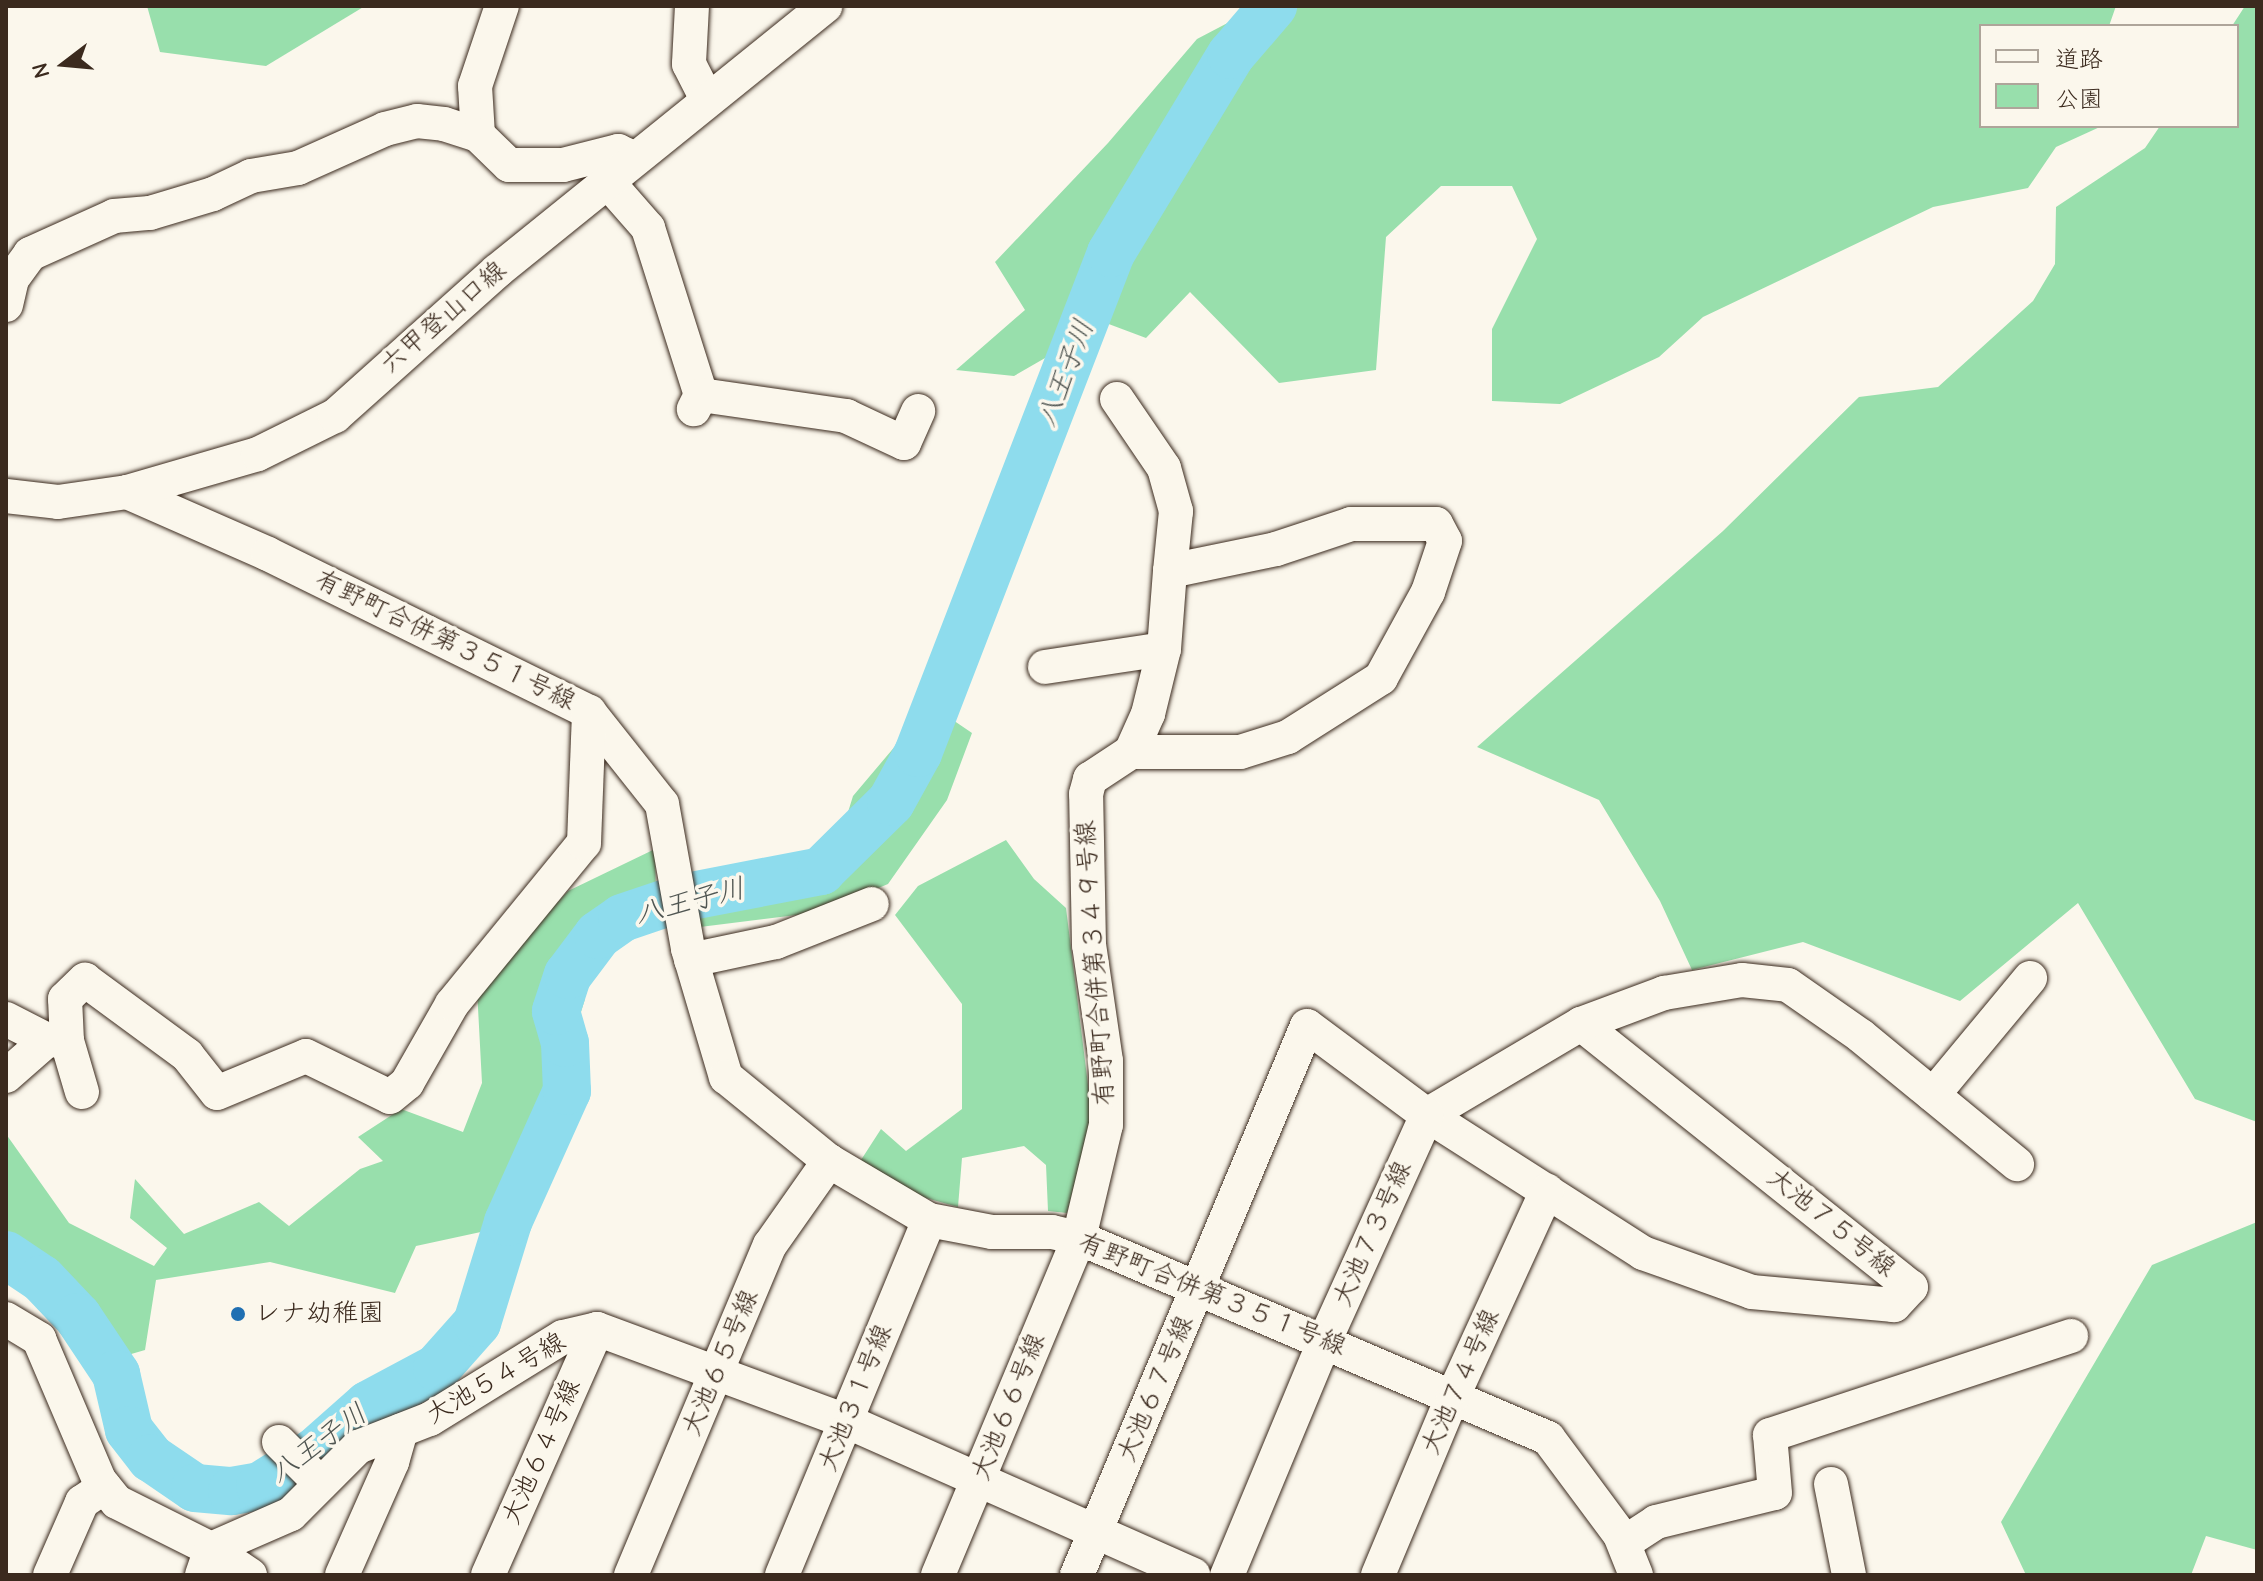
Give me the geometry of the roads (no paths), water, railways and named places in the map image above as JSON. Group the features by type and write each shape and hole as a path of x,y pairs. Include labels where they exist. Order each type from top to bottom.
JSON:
{"street":[{"path":"478,135 475,86 502,6"},
{"path":"692,6 689,64 707,99"},
{"name":"六甲登山口線","path":"6,496 58,502 127,492 258,454 335,416 409,345 606,180 825,6"},
{"path":"6,305 12,279 30,254 122,215 150,213 213,194 251,176 298,168 385,129 417,121 478,135 509,165 563,165 618,151 634,158"},
{"path":"606,180 648,228 698,402 846,416 904,443 918,411"},
{"path":"1117,399 1164,468 1176,511 1170,571 1164,649 1148,714 1131,752 1240,752 1288,737 1381,678 1428,592 1445,541 1436,524 1351,524 1276,549 1170,571"},
{"name":"有野町合併第３５１号線","path":"127,492 268,554 589,712 662,804 673,878 691,960 726,1077 829,1161 929,1220 992,1232 1052,1232 1079,1238 1325,1340 1548,1438 1624,1543 1636,1575"},
{"path":"1045,667 1164,649"},
{"path":"82,1092 57,1041 65,999 85,980 187,1055 217,1093 306,1056 390,1097 407,1083 452,1004 584,843 589,712"},
{"name":"有野町合併第３４９号線","path":"1079,1238 1106,1125 1106,1061 1089,945 1086,794 1090,779 1131,752"},
{"path":"691,960 776,942 872,904"},
{"path":"1933,1095 2030,978"},
{"path":"1427,1115 1581,1024 1664,993 1742,980 1788,985 1933,1095 2017,1164"},
{"path":"6,1019 57,1041"},
{"name":"大池７５号線","path":"1307,1026 1427,1115 1643,1253 1752,1292 1894,1305 1911,1287 1581,1024"},
{"name":"大池６７号線","path":"1077,1575 1307,1026"},
{"path":"6,1076 57,1041"},
{"name":"大池７３号線","path":"1227,1575 1325,1340 1427,1115"},
{"name":"大池６５号線","path":"631,1575 770,1245 829,1161"},
{"name":"大池７４号線","path":"1378,1575 1453,1396 1547,1191"},
{"name":"大池３１号線","path":"782,1575 929,1220"},
{"name":"大池６６号線","path":"938,1575 1079,1238"},
{"name":"大池５４号線","path":"206,1562 291,1514 318,1480 358,1447 430,1419 563,1337 597,1329 846,1421 978,1484 1193,1575"},
{"name":"大池６４号線","path":"488,1575 597,1329"},
{"path":"9,1330 39,1339 104,1487 117,1502 206,1562 250,1575"},
{"path":"1624,1543 1656,1522 1775,1493 1770,1435 2071,1336"},
{"path":"342,1575 392,1462 401,1430"},
{"path":"279,1442 318,1480"},
{"path":"1831,1484 1849,1575"},
{"path":"50,1575 82,1502 104,1487"}],"waterway":[{"name":"八王子川","path":"6,1255 42,1279 78,1317 116,1374 129,1430 151,1458 195,1488 232,1491 260,1486 316,1451 368,1405 437,1368 477,1323 508,1222 567,1091 565,1043 556,1011 568,975 598,935 622,918 681,898 821,871 891,802 918,753 1111,253 1231,55 1273,6"}],"place":[{"name":"レナ幼稚園","path":"238,1314"}]}
